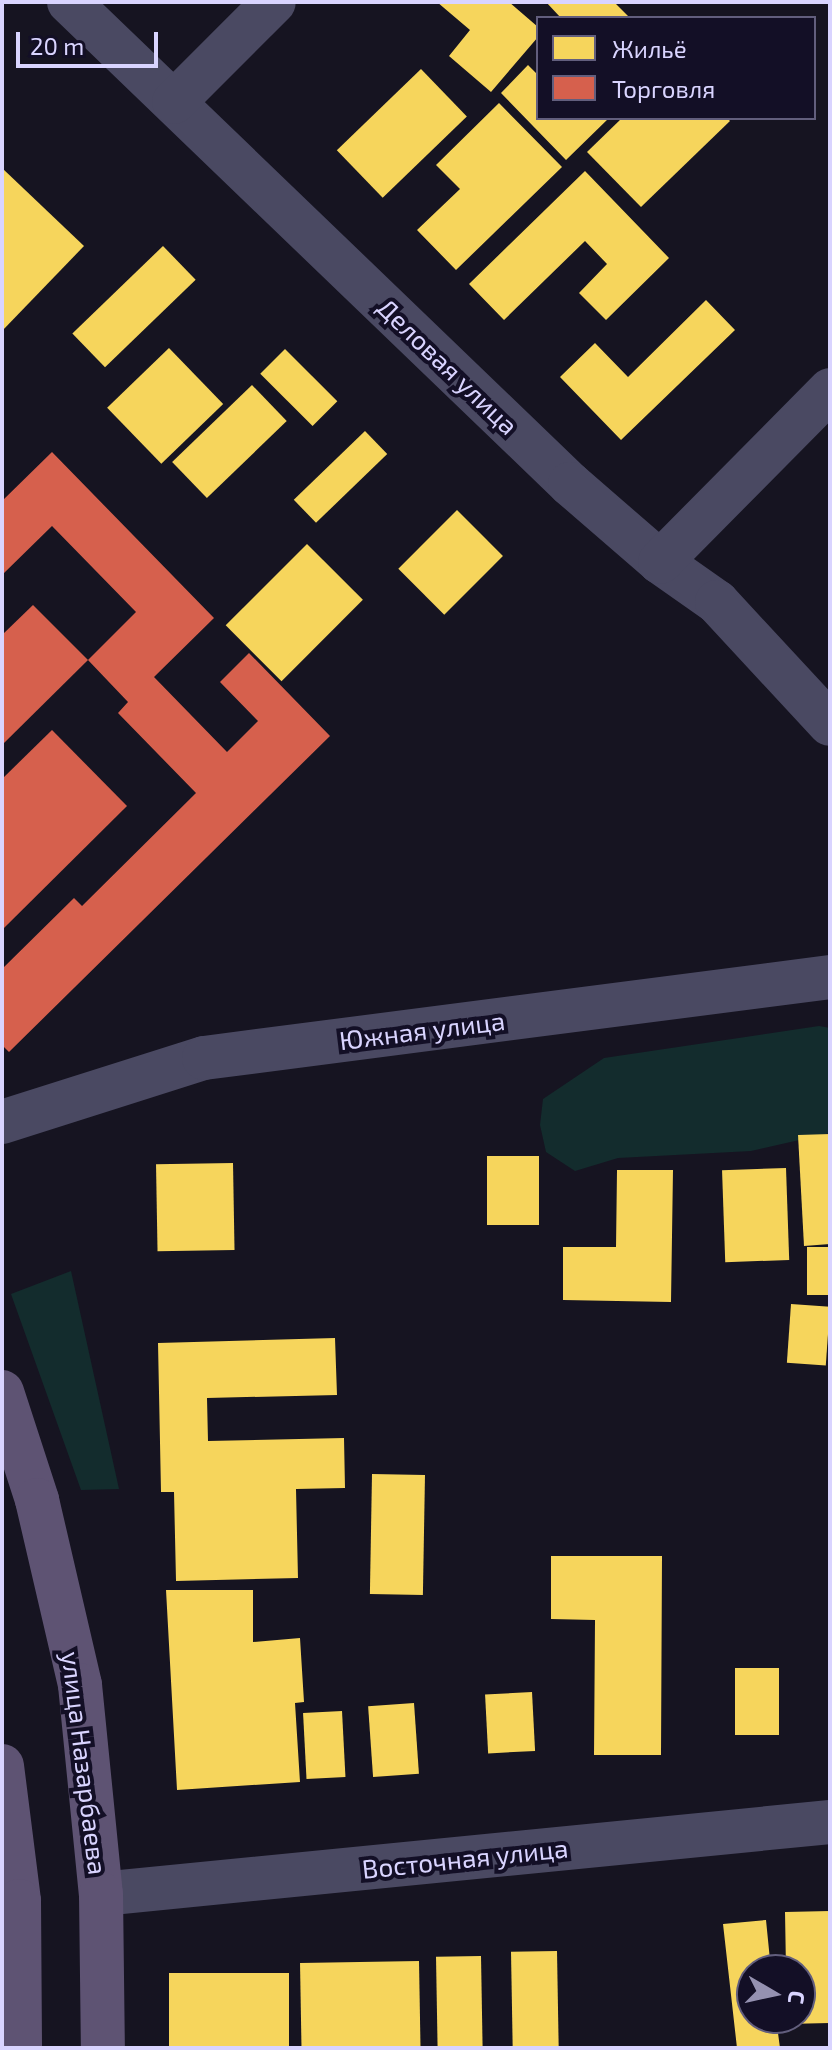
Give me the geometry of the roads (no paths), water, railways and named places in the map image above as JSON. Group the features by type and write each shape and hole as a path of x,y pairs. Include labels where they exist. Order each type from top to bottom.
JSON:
{"main road":[{"name":"улица Назарбаева","path":"2,1392 37,1500 80,1685 101,1894 103,2048"},
{"path":"2,1766 19,1901 20,2048"}],"street":[{"name":"Деловая улица","path":"69,2 570,484 660,562 717,602 830,724"},
{"path":"174,102 274,2"},
{"path":"660,562 830,390"},
{"name":"Южная улица","path":"12,1118 204,1058 830,977"},
{"name":"Восточная улица","path":"101,1894 830,1822"}]}
